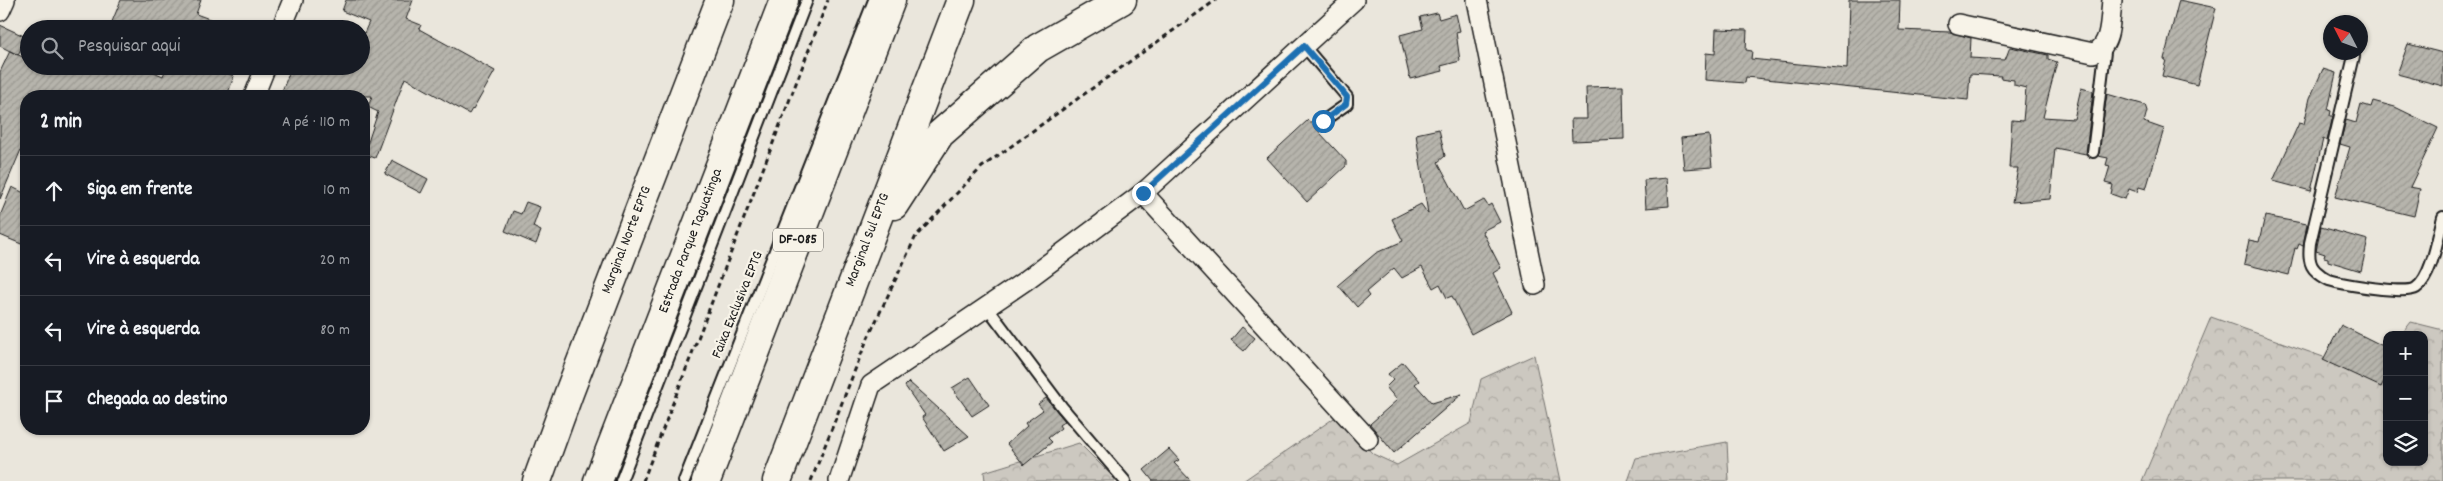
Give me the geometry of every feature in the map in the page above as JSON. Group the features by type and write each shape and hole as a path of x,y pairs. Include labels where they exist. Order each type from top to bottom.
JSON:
{"main road":[{"path":"688,80 700,0"},
{"name":"Marginal Norte EPTG","path":"537,481 720,0"},
{"name":"Estrada Parque Taguatinga","path":"598,481 784,0"},
{"name":"DF-085","path":"706,481 892,0"},
{"name":"Marginal Sul EPTG","path":"777,481 961,0"},
{"path":"864,250 940,134 1038,48 1122,0"},
{"path":"584,481 624,415"}],"street":[{"path":"0,11 5,0"},
{"path":"285,20 293,0"},
{"path":"839,481 871,385 1025,282 1143,193 1354,0"},
{"path":"1477,0 1535,285"},
{"path":"1958,24 2093,53 2100,51 2106,44 2112,0"},
{"path":"256,90 262,75"},
{"path":"1143,193 1368,439"}],"lane":[{"path":"621,481 807,0"},
{"name":"Faixa Exclusiva EPTG","path":"684,481 874,0"},
{"path":"2094,152 2106,44"},
{"path":"1304,46 1347,97 1346,104 1323,121"},
{"path":"2353,60 2308,258 2315,270 2328,280 2393,291 2405,292 2415,289 2422,282 2431,263 2443,217"},
{"path":"988,307 1062,407 1125,481"}],"path":[{"path":"642,481 828,0"},
{"path":"811,481 866,342 916,236 982,167 1216,0"}],"green space":[{"path":"2211,317 2371,374 2383,359 2383,466 2428,466 2428,331 2404,331 2411,322 2443,330 2443,481 2142,481"},
{"path":"1534,355 1561,481 1243,481 1337,416 1373,454 1397,465 1471,423 1481,379"},
{"path":"1727,442 1729,481 1628,481 1636,458"},
{"path":"1079,443 1117,481 985,481 984,472"}],"building":[{"path":"121,0 201,0 196,14 212,20 113,20"},
{"path":"346,0 413,0 406,19 421,25 419,29 495,71 469,114 405,78 375,158 370,156 370,136 378,112 370,108 372,96 370,96 370,90 282,90 288,75 370,75 370,20 364,20 342,11"},
{"path":"1849,0 1900,0 1899,30 1950,32 1971,38 1970,58 2005,60 2010,47 2048,55 2048,59 2057,62 2043,117 2074,119 2081,88 2093,91 2086,154 2055,148 2050,199 2012,202 2018,168 2009,168 2012,120 2023,121 2026,88 2014,85 2014,80 2000,78 2001,76 1970,74 1968,100 1746,77 1745,83 1705,80 1706,53 1715,54 1716,29 1747,30 1746,50 1752,51 1751,59 1847,69"},
{"path":"2179,0 2216,8 2197,85 2162,76 2166,60 2164,59"},
{"path":"1437,13 1439,19 1456,14 1460,31 1456,32 1460,61 1441,66 1443,71 1410,79 1400,35 1423,29 1420,17"},
{"path":"0,25 20,34 20,50 18,55 0,46"},
{"path":"2408,44 2443,53 2443,86 2397,74"},
{"path":"10,51 20,56 20,75 234,76 229,90 20,90 20,152 0,199 0,72"},
{"path":"2323,69 2336,73 2328,110 2331,111 2330,116 2333,116 2327,141 2323,139 2311,191 2273,181 2299,123 2304,124 2310,98"},
{"path":"1623,86 1624,139 1572,141 1571,119 1587,119 1586,87"},
{"path":"2107,94 2145,105 2147,111 2144,122 2164,129 2146,189 2139,187 2137,192 2129,189 2125,199 2111,194 2113,185 2105,183 2110,166 2106,165 2108,158 2098,156"},
{"path":"2373,101 2395,107 2438,128 2410,187 2420,189 2414,216 2335,197 2350,147 2340,144 2346,120 2356,123 2361,104 2371,107"},
{"path":"1308,120 1346,161 1346,166 1307,202 1267,158"},
{"path":"1439,129 1445,156 1438,162 1464,211 1484,200 1488,206 1491,204 1500,222 1482,231 1501,268 1493,273 1512,312 1471,334 1452,296 1447,298 1440,284 1433,288 1422,267 1402,278 1394,268 1366,292 1369,296 1357,307 1338,285 1376,253 1403,241 1392,219 1421,204 1428,214 1416,134"},
{"path":"1709,135 1712,167 1684,169 1681,138"},
{"path":"392,160 428,179 421,193 385,174"},
{"path":"1667,178 1669,206 1646,208 1644,180"},
{"path":"12,187 20,191 20,243 0,235 0,216"},
{"path":"526,202 540,207 533,227 541,231 536,244 505,231 513,211 521,214"},
{"path":"2265,216 2307,224 2303,246 2299,244 2297,249 2295,248 2289,275 2244,264 2249,240 2259,242"},
{"path":"2321,227 2368,240 2361,271 2328,261 2328,258 2324,257 2325,254 2316,251"},
{"path":"2341,325 2383,346 2383,383 2381,387 2323,360"},
{"path":"1242,327 1255,338 1244,351 1231,340"},
{"path":"1403,362 1419,381 1415,384 1432,403 1462,394 1394,453 1370,424 1397,400 1386,387 1393,380 1388,374"},
{"path":"970,377 989,405 972,416 952,388"},
{"path":"909,382 969,436 944,451 922,417 925,415 905,386"},
{"path":"1046,398 1065,421 1059,425 1061,428 1048,438 1052,442 1024,465 1007,444 1027,426 1025,423 1043,410 1038,404"},
{"path":"1169,449 1179,460 1174,463 1191,481 1153,481 1144,470"}],"route":[{"path":"1143,193 1304,46 1347,97 1346,104 1323,121"}]}
